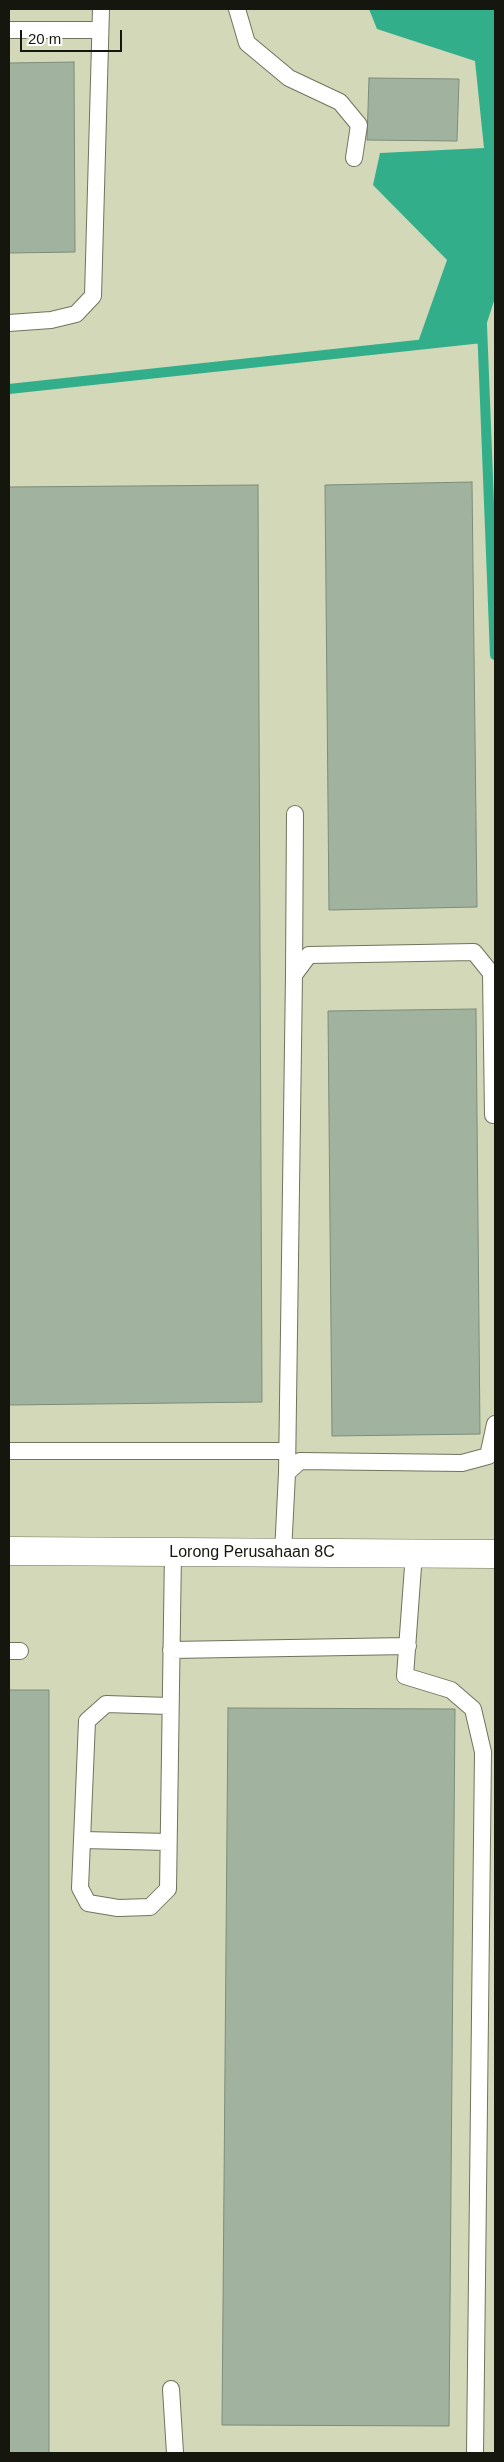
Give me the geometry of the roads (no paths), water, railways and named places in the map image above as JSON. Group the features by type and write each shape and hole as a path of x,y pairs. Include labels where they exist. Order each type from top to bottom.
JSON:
{"street":[{"name":"Lorong Perusahaan 8C","path":"9,1551 495,1554"}],"lane":[{"path":"9,323 51,320 76,314 93,296 101,9"},
{"path":"237,9 247,43 289,78 340,102 359,124 354,158"},
{"path":"9,30 100,30"},
{"path":"283,1553 287,1473 295,814"},
{"path":"294,975 309,955 474,952 491,974 493,1115"},
{"path":"287,1473 300,1461 462,1463 488,1456 495,1424"},
{"path":"9,1451 287,1451"},
{"path":"169,1706 106,1704 87,1721 80,1888 88,1903 118,1908 150,1907 168,1889 172,1552"},
{"path":"414,1554 405,1676 451,1690 473,1709 483,1752 475,2453"},
{"path":"171,1650 408,1646"},
{"path":"83,1840 168,1842"},
{"path":"171,2389 176,2453"}],"waterway":[{"path":"482,325 495,655"},
{"path":"9,389 482,338"}]}
